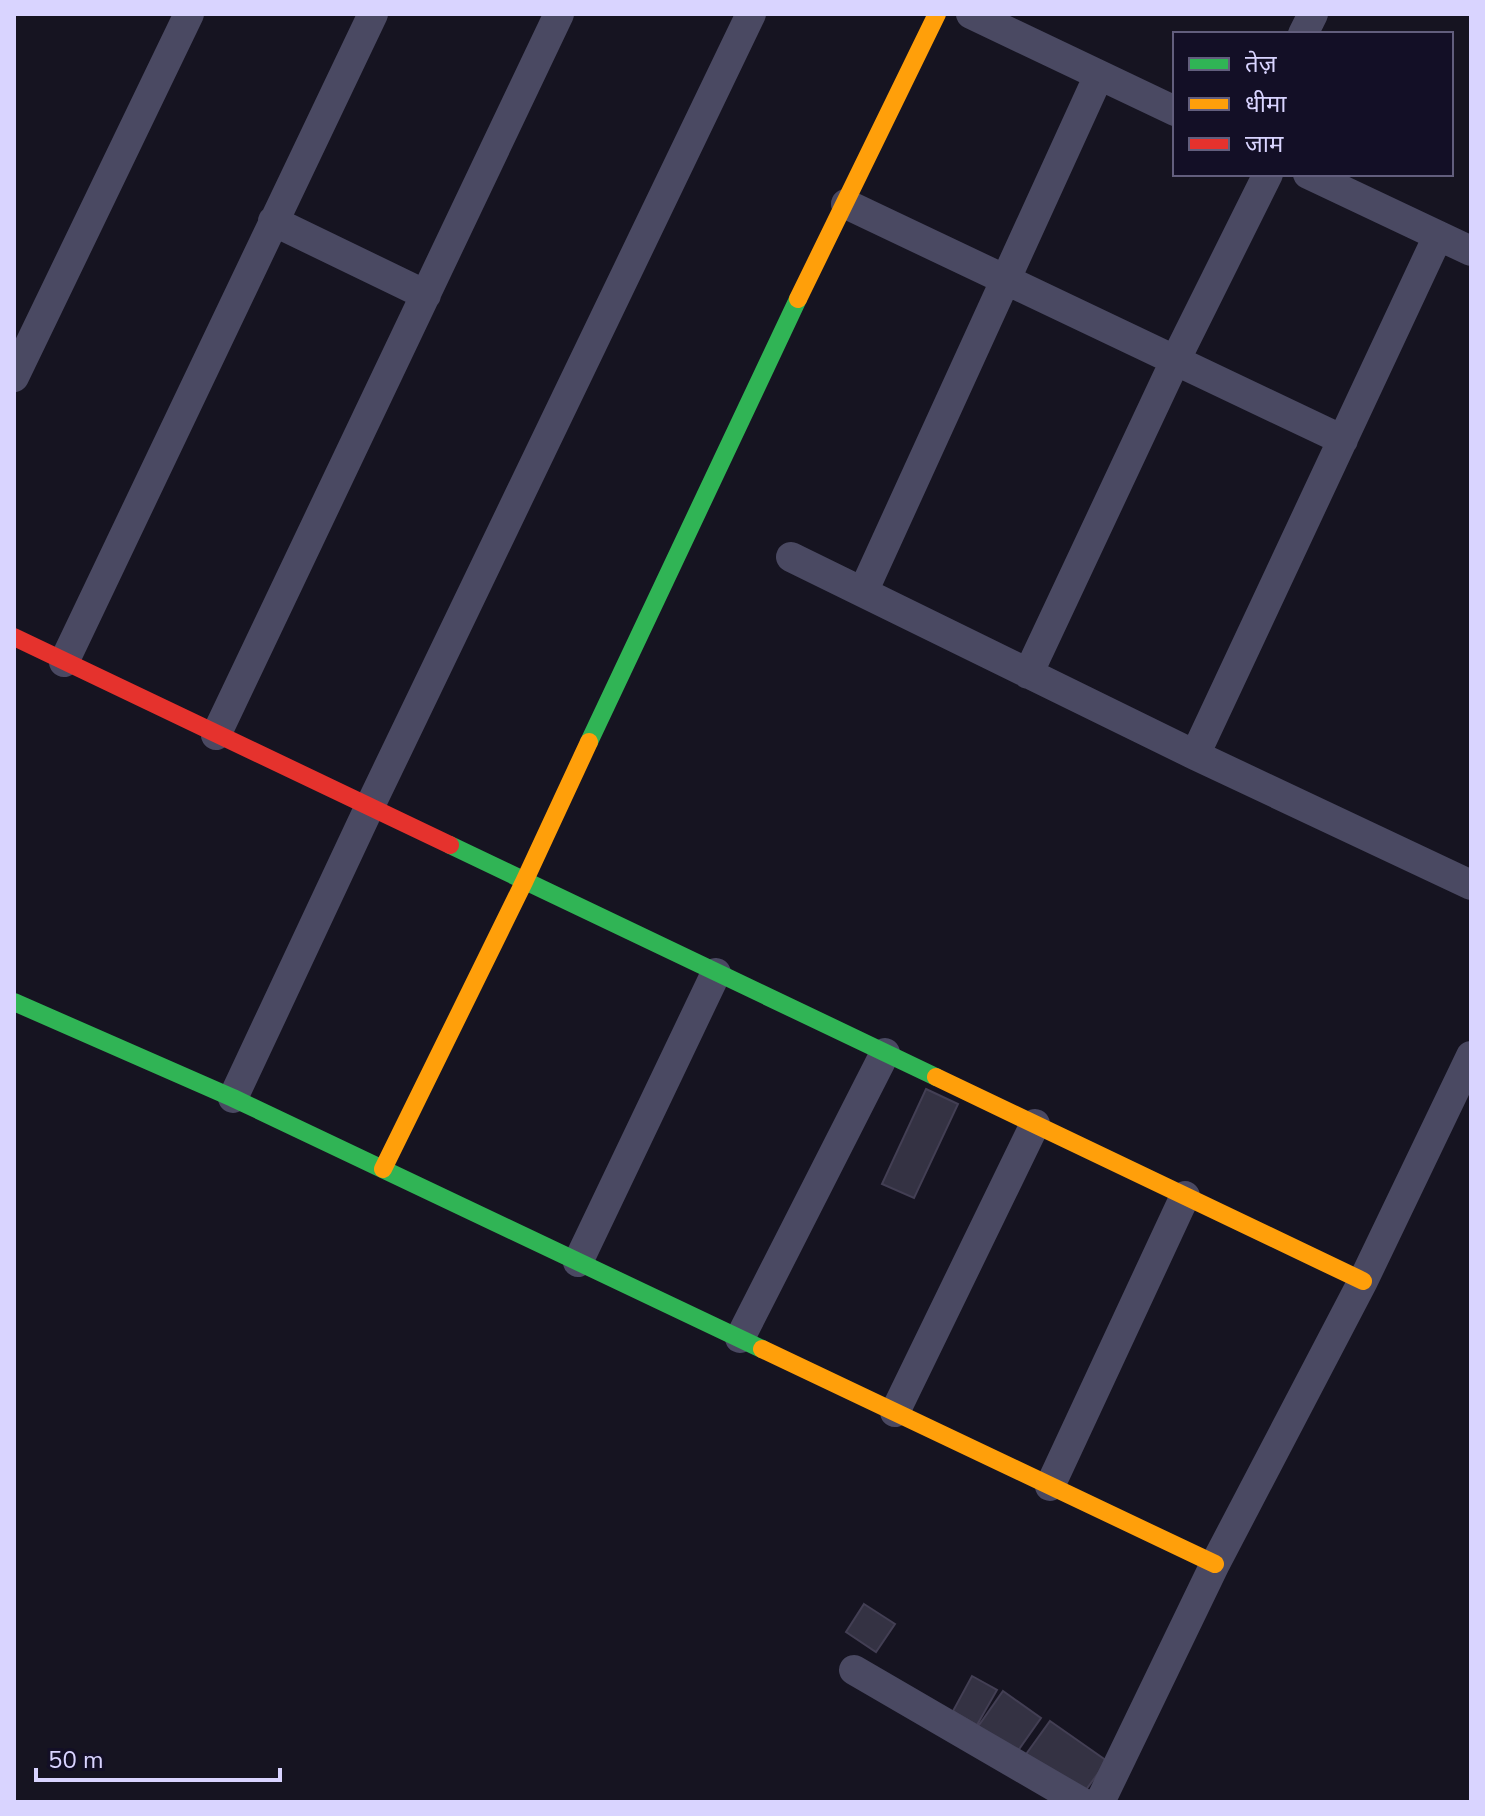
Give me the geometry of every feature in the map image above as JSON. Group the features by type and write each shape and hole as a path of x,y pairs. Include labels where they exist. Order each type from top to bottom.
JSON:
{"street":[{"path":"14,377 189,14"},
{"path":"64,662 373,14"},
{"path":"216,735 559,14"},
{"path":"233,1098 751,14"},
{"path":"383,1169 524,882 723,454 937,14"},
{"path":"971,14 1173,110"},
{"path":"1304,32 1313,14"},
{"path":"863,592 1099,75"},
{"path":"1028,674 1175,361 1267,176"},
{"path":"1312,176 1471,251"},
{"path":"846,204 1343,440"},
{"path":"273,221 426,295"},
{"path":"1195,755 1438,236"},
{"path":"791,557 1195,755 1471,885"},
{"path":"14,637 1363,1281"},
{"path":"578,1262 716,973"},
{"path":"14,1002 233,1098 1215,1564"},
{"path":"740,1338 885,1053"},
{"path":"1100,1802 1215,1564 1363,1281 1471,1056"},
{"path":"895,1412 1035,1124"},
{"path":"1050,1486 1185,1196"},
{"path":"854,1670 1081,1802"}],"building":[{"path":"926,1089 958,1104 914,1198 882,1184"},
{"path":"864,1604 895,1624 876,1652 846,1632"},
{"path":"972,1676 997,1690 977,1725 953,1711"},
{"path":"1003,1691 1041,1718 1015,1755 977,1728"},
{"path":"1050,1721 1107,1761 1080,1798 1024,1757"}],"traffic: fast":[{"path":"589,742 798,299"},
{"path":"450,845 936,1077"},
{"path":"14,1002 233,1098 762,1349"}],"traffic: slow":[{"path":"798,299 937,14"},
{"path":"383,1169 589,742"},
{"path":"936,1077 1363,1281"},
{"path":"762,1349 1215,1564"}],"traffic: jam":[{"path":"14,637 450,845"}]}
